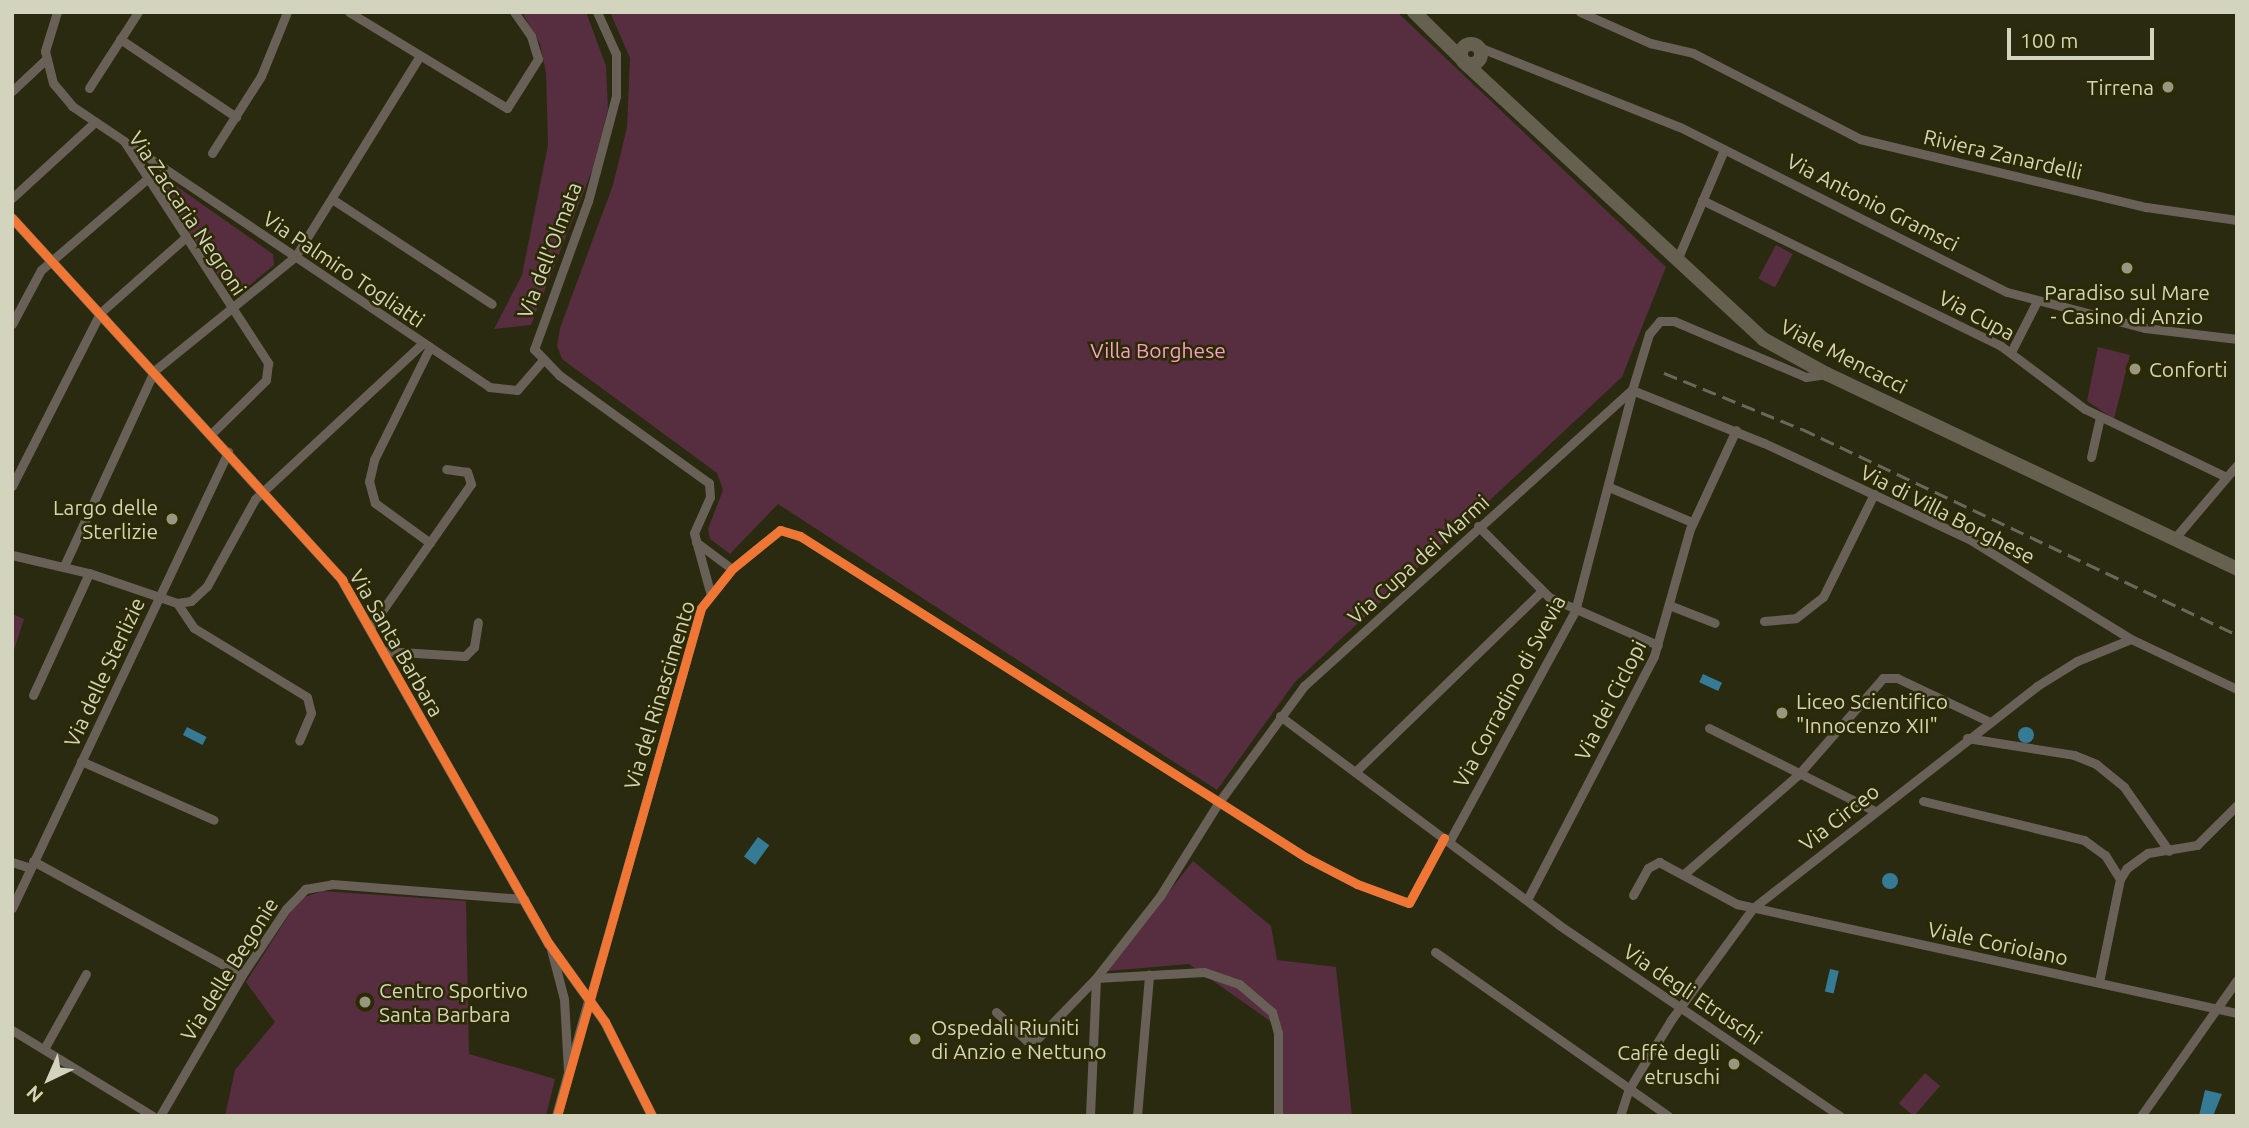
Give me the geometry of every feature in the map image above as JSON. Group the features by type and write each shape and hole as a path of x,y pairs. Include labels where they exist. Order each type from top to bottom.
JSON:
{"main road":[{"name":"Via Antonio Gramsci","path":"1414,12 1462,60"},
{"name":"Via Antonio Gramsci","path":"1429,26 1476,52"},
{"path":"1462,60 1472,64 1476,52"},
{"name":"Viale Mencacci","path":"1476,52 1495,88"},
{"name":"Viale Mencacci","path":"1462,60 1760,337 1827,374 2237,569"}],"street":[{"path":"12,91 45,60 47,35 57,12"},
{"path":"89,88 138,12"},
{"path":"212,153 266,67 287,12"},
{"path":"349,12 497,106 509,108 538,59 531,36 514,12"},
{"name":"Via dell'Olmata","path":"542,361 534,340 584,214 617,90 615,47 597,12"},
{"name":"Riviera Zanardelli","path":"1580,12 1647,42 1693,52 1770,94 1864,140 2146,208 2237,220"},
{"path":"120,40 236,117"},
{"name":"Via Antonio Gramsci","path":"1476,52 1680,127 1990,284 2037,301 2145,328 2237,339"},
{"path":"64,566 154,371 295,257 419,57"},
{"name":"Via Zaccaria Negroni","path":"45,60 64,99 124,141 266,359 269,372 263,383 211,434"},
{"path":"12,198 95,122"},
{"name":"Via Palmiro Togliatti","path":"124,141 500,392 523,386 542,361"},
{"path":"1677,260 1724,150"},
{"path":"12,324 34,279 52,260 148,178"},
{"path":"331,198 492,304"},
{"name":"Via Cupa","path":"1702,200 2011,352 2049,386 2100,417 2224,476"},
{"name":"Via Santa Barbara","path":"12,218 339,575 549,944 590,998 652,1116"},
{"path":"12,486 100,313 186,237"},
{"path":"2011,352 2037,301"},
{"path":"1632,390 1649,334 1660,321 1674,321 1805,377 1827,374"},
{"path":"12,555 89,573 177,603 191,601 204,590 243,515 263,491 426,345"},
{"path":"426,345 374,460 369,481 373,500 430,544"},
{"path":"542,361 708,481 711,492 694,528 710,592"},
{"name":"Via di Villa Borghese","path":"1632,390 1736,430 1986,548 2131,639 2237,689"},
{"name":"Via Corradino di Svevia","path":"1219,802 1312,860 1402,904 1414,898 1575,611 1632,390"},
{"name":"Via Cupa dei Marmi","path":"996,1012 1032,1042 1096,978 1164,890 1219,802 1304,686 1478,526 1632,390"},
{"path":"2091,457 2100,417"},
{"name":"Via dei Ciclopi","path":"1527,900 1658,645 1692,523 1736,430"},
{"name":"Via delle Sterlizie","path":"12,908 228,452"},
{"path":"2174,539 2224,476 2237,465"},
{"path":"370,628 471,481 467,471 446,469"},
{"path":"1609,487 1692,523"},
{"path":"1764,621 1796,618 1823,597 1874,494"},
{"path":"1478,526 1542,591 1575,611 1658,645"},
{"name":"Via del Rinascimento","path":"557,1116 699,614 710,592 772,534 792,531 1219,802"},
{"path":"695,540 732,569"},
{"path":"33,695 89,573"},
{"path":"1355,772 1542,591"},
{"path":"177,603 191,626 307,697 312,710 299,741"},
{"path":"1669,605 1715,622"},
{"path":"383,650 465,656 475,645 478,622"},
{"name":"Via Circeo","path":"1620,1116 1629,1089 1679,1007 1753,908 1967,738 2069,665 2131,639"},
{"path":"1684,874 1798,775 1886,676 1990,722"},
{"name":"Via degli Etruschi","path":"1280,716 1527,900 1840,1116"},
{"path":"1709,729 1875,811"},
{"path":"1967,738 2069,754 2096,764 2124,788 2169,850"},
{"path":"81,761 214,820"},
{"path":"1923,801 2084,840 2105,855 2120,879"},
{"path":"2099,982 2120,879 2142,855 2202,842 2237,805"},
{"path":"12,862 32,865 242,975"},
{"name":"Viale Coriolano","path":"1633,895 1653,863 1662,863 1725,899 1753,908 2237,1013"},
{"name":"Via delle Begonie","path":"160,1116 242,975 288,905 315,885 524,899"},
{"name":"Via Santa Barbara","path":"549,944 567,1019 568,1079"},
{"path":"1435,952 1668,1116"},
{"path":"1090,1116 1096,978 1187,972 1227,978 1270,1009 1278,1033 1278,1116"},
{"path":"44,1049 86,974"},
{"path":"1138,1116 1149,975"},
{"path":"2141,1116 2237,980"},
{"path":"12,1030 153,1116"}],"green space":[{"path":"522,12 586,12 606,66 608,109 593,168 531,325 494,329 522,275 548,145 546,73 540,44"},
{"name":"Villa Borghese","path":"610,12 1397,12 1666,267 1622,377 1295,682 1217,790 778,504 730,554 710,539 708,529 723,490 717,473 562,359 557,346 560,328 613,185 627,127 630,58"},
{"path":"159,174 273,254 274,265 239,294 230,293 154,179"},
{"path":"1776,245 1793,254 1775,287 1758,279"},
{"path":"2098,347 2130,355 2114,419 2087,401"},
{"path":"12,614 24,619 12,656"},
{"path":"1193,861 1271,926 1277,960 1336,967 1352,1116 1279,1116 1273,1023 1189,964 1107,971"},
{"name":"Centro Sportivo Santa Barbara","path":"322,891 466,901 469,1054 555,1079 546,1116 225,1116 235,1070 275,1022 246,982 299,899"},
{"path":"1925,1073 1940,1086 1914,1116 1899,1103"}],"water":[{"path":"1703,674 1722,683 1718,691 1699,682"},
{"path":"187,727 207,737 203,745 183,735"},
{"path":"2026,727 2034,735 2026,743 2018,735"},
{"path":"758,837 769,845 755,865 744,856"},
{"path":"1890,873 1898,881 1890,889 1882,881"},
{"path":"1830,969 1839,971 1834,993 1825,991"},
{"path":"2205,1090 2222,1094 2213,1116 2199,1116"}],"railway":[{"path":"1664,373 1802,429 2237,635"}],"cycle path":[{"path":"12,218 342,580 549,944 605,1022 652,1116"},
{"path":"557,1116 701,608 732,569 780,530 800,536 1307,858 1357,884 1409,903 1444,838"}],"place":[{"name":"Tirrena","path":"2168,87"},
{"name":"Paradiso sul Mare - Casino di Anzio","path":"2127,268"},
{"name":"Conforti","path":"2135,369"},
{"name":"Largo delle Sterlizie","path":"172,519"},
{"name":"Liceo Scientifico \"Innocenzo XII\"","path":"1782,713"},
{"name":"Centro Sportivo Santa Barbara","path":"365,1002"},
{"name":"Ospedali Riuniti di Anzio e Nettuno","path":"915,1039"},
{"name":"Caffè degli etruschi","path":"1734,1064"}]}
